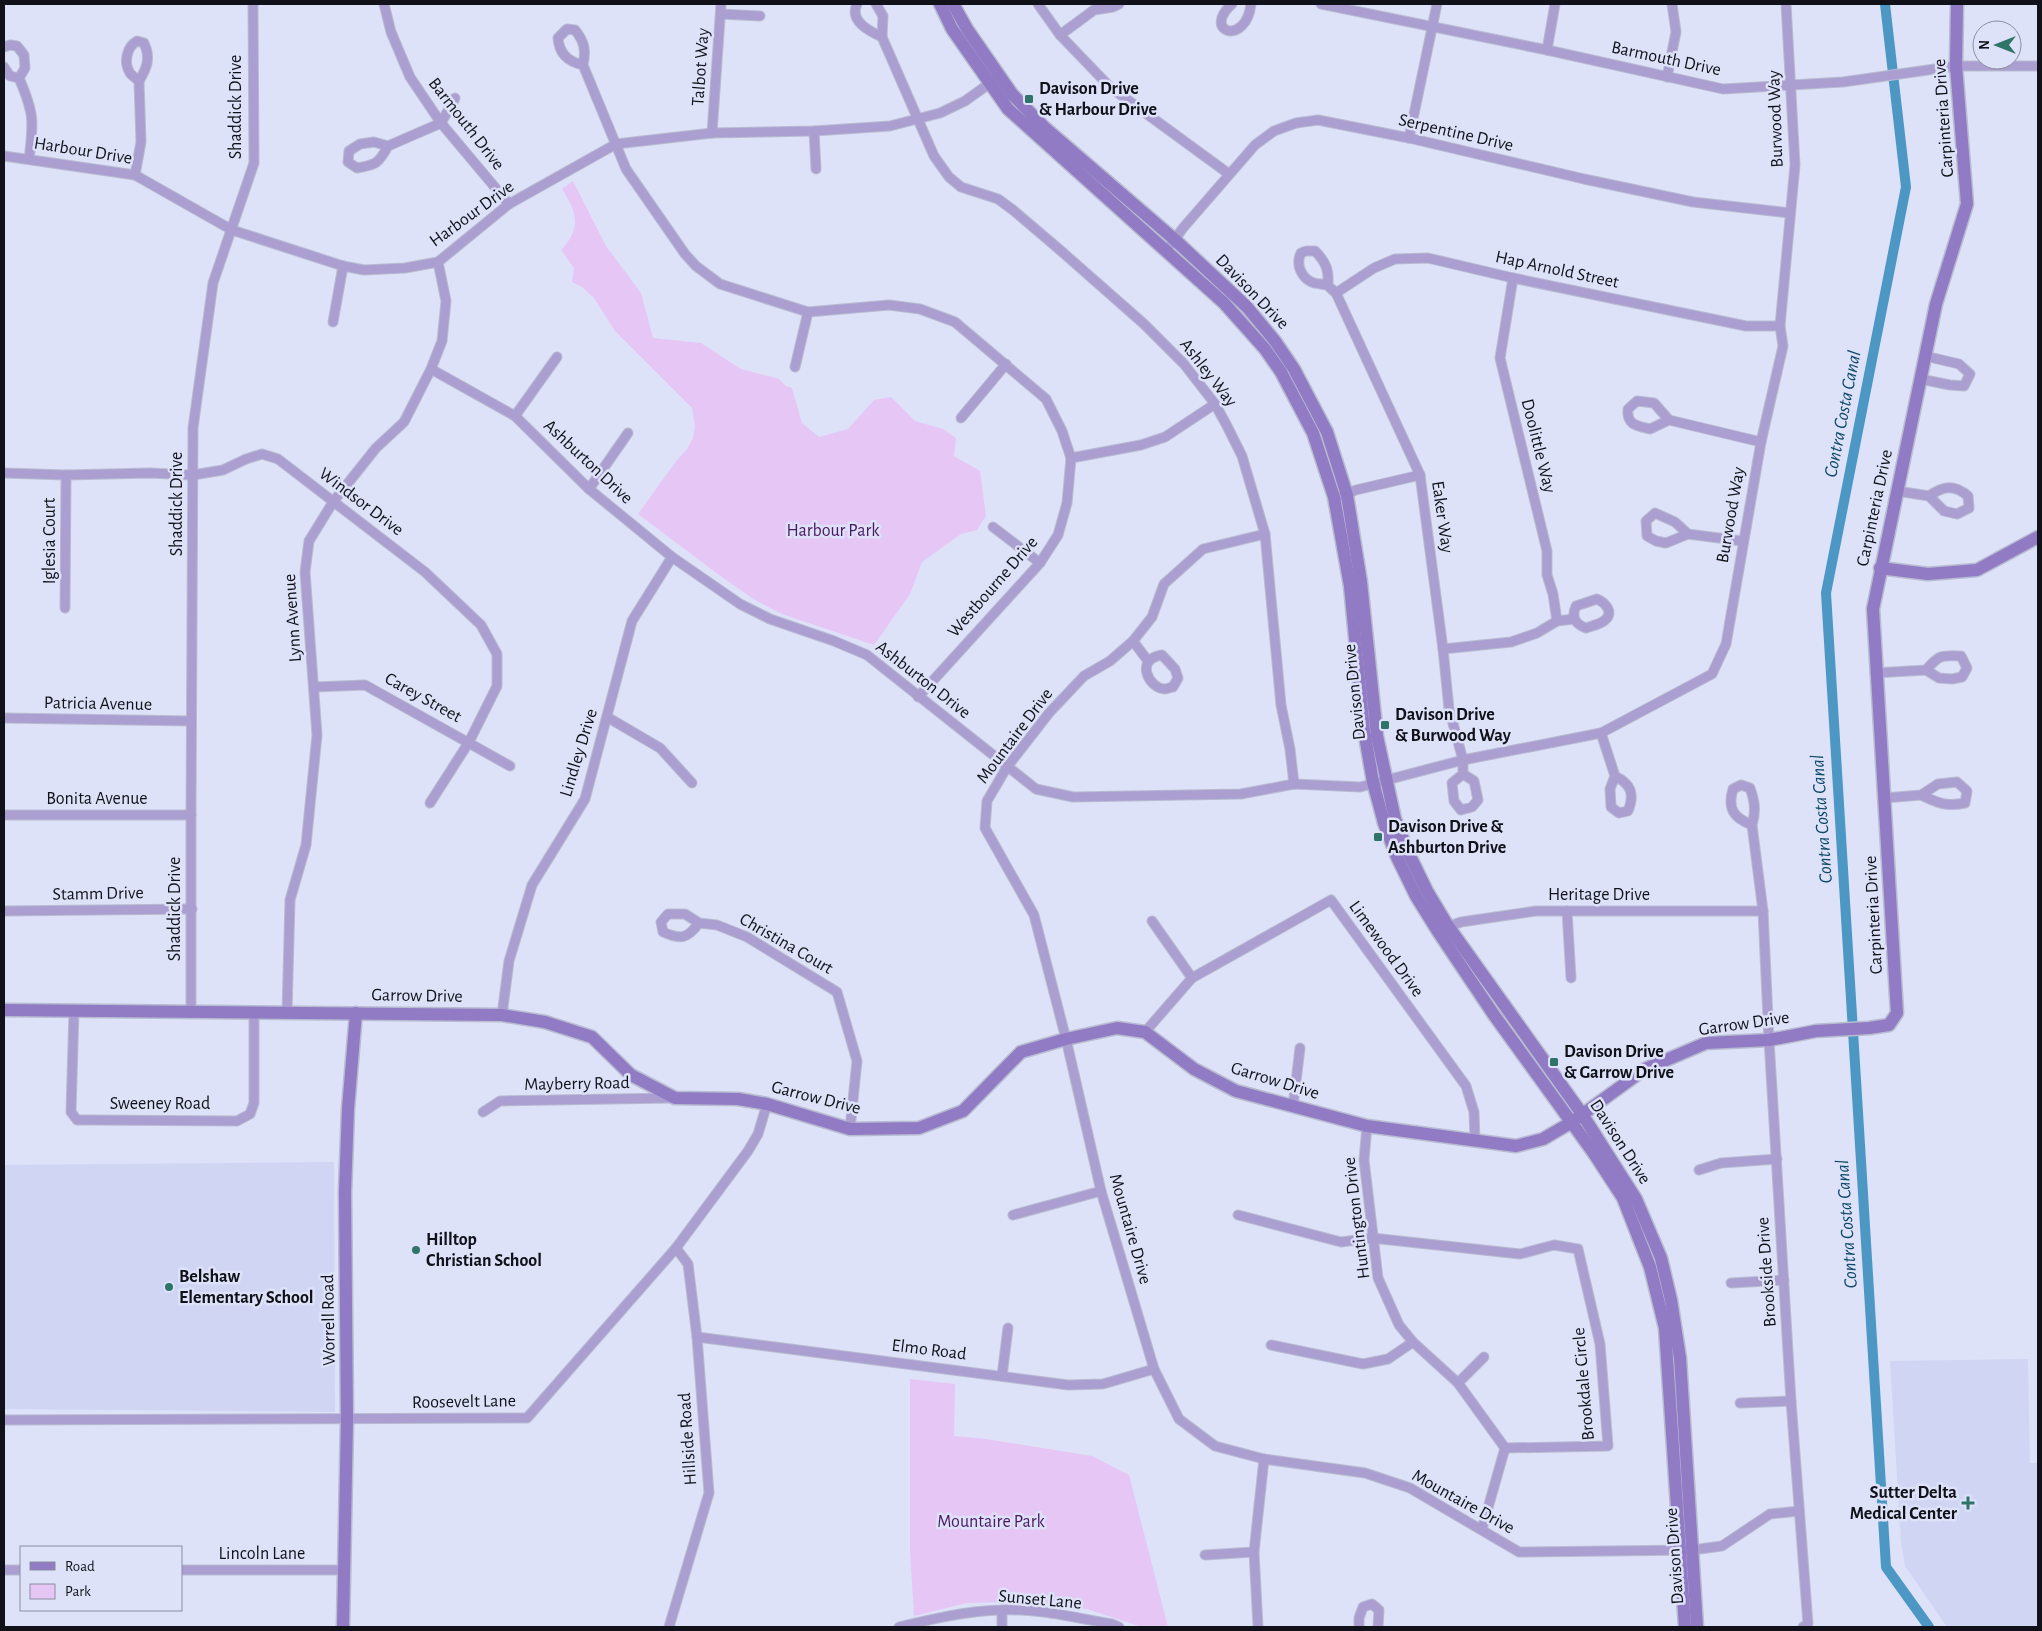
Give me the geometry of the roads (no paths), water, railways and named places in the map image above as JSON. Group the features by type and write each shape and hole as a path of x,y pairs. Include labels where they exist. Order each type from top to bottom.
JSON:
{"street":[{"name":"Shaddick Drive","path":"191,1013 192,909 190,815 193,428 213,283 254,163 253,4"},
{"name":"Barmouth Drive","path":"384,4 391,32 410,77 441,123 509,204"},
{"name":"Talbot Way","path":"712,133 721,4"},
{"path":"857,4 855,8 856,17 866,30 882,37 883,16 876,4"},
{"name":"Davison Drive","path":"940,4 952,30 994,80 1012,94 1044,127 1171,244 1247,307 1275,341 1294,369 1327,432 1361,582 1377,736 1379,781 1408,852 1444,930 1623,1198 1650,1267 1665,1328 1686,1550 1697,1627"},
{"name":"Davison Drive","path":"953,4 994,80"},
{"path":"1038,4 1060,35 1110,87 1229,174"},
{"path":"1060,35 1095,7 1113,7 1119,4"},
{"path":"1232,4 1225,10 1221,18 1221,24 1225,30 1230,32 1236,31 1242,26 1250,15 1251,4"},
{"name":"Barmouth Drive","path":"1321,4 1547,50 1723,89 1843,82 1956,66 2038,66"},
{"path":"1409,138 1437,4"},
{"path":"1547,50 1555,4"},
{"path":"1668,77 1676,32 1672,4"},
{"name":"Burwood Way","path":"1379,781 1463,760 1601,733 1712,674 1726,644 1742,540 1761,442 1783,346 1780,326 1796,165 1786,4"},
{"name":"Carpinteria Drive","path":"1889,1024 1897,1013 1872,609 1936,304 1967,204 1956,66 1957,4"},
{"path":"721,14 760,16"},
{"name":"Ashley Way","path":"882,37 934,156 949,177 961,186 998,199 1060,250 1144,324 1184,364 1215,404 1242,456 1265,534 1281,705 1290,749 1294,784"},
{"path":"4,47 10,45 17,46 24,55 26,68 20,78"},
{"name":"Westbourne Drive","path":"583,65 626,169 685,254 696,266 720,284 808,312 890,305 920,309 955,322 1046,399 1062,431 1071,458 1067,503 1058,535 1040,563 918,697"},
{"path":"4,67 10,76 20,78"},
{"path":"20,78 31,106 33,127 29,159"},
{"name":"Harbour Drive","path":"4,156 135,175 232,230 343,266 364,270 405,268 438,262 509,204 616,144 712,133 869,128 917,120 940,113 965,101 994,80"},
{"path":"135,175 141,142 139,82"},
{"path":"388,146 441,123 455,98"},
{"name":"Serpentine Drive","path":"1171,244 1255,145 1274,131 1296,123 1318,120 1409,138 1584,179 1693,202 1790,213"},
{"path":"814,131 816,169"},
{"name":"Hap Arnold Street","path":"1336,293 1374,268 1395,259 1428,258 1513,278 1746,326 1780,326"},
{"name":"Lynn Avenue","path":"287,1013 290,900 306,845 317,735 305,572 308,541 333,502 376,448 404,422 431,369 442,341 446,300 438,262"},
{"path":"333,322 343,266"},
{"name":"Doolittle Way","path":"1513,278 1500,358 1547,551 1547,575 1554,594 1557,621"},
{"path":"1328,286 1336,293"},
{"name":"Eaker Way","path":"1336,293 1420,475 1449,709 1463,760 1463,774"},
{"path":"795,367 808,312"},
{"path":"1920,379 1964,386 1970,374 1959,364 1925,356"},
{"path":"515,416 557,357"},
{"path":"961,418 1006,364"},
{"name":"Ashburton Drive","path":"431,369 515,416 589,489 672,557 740,604 770,619 834,641 867,655 1007,768 1036,789 1073,796 1240,794 1294,784 1360,787 1379,781"},
{"path":"1071,458 1141,445 1166,437 1215,404"},
{"path":"1669,420 1761,442"},
{"path":"589,489 628,433"},
{"name":"Windsor Drive","path":"4,473 66,475 150,473 193,475 223,470 246,458 262,454 278,459 425,572 481,625 498,654 497,686 469,742 430,803"},
{"name":"Iglesia Court","path":"66,475 66,608"},
{"path":"1341,496 1356,490 1420,475"},
{"path":"1897,491 1929,496"},
{"path":"1688,534 1675,522 1655,513 1646,521 1647,536 1656,541 1666,543 1688,534 1742,540"},
{"path":"993,527 1040,563"},
{"name":"Mountaire Drive","path":"1265,534 1203,549 1164,584 1152,617 1133,641 1110,661 1084,676 1049,713 1007,768 987,801 985,828 1034,915 1066,1039 1101,1192 1154,1369 1179,1420 1215,1446 1264,1459 1365,1473 1410,1488 1518,1552 1686,1550 1722,1546 1770,1514 1799,1511"},
{"path":"1880,568 1928,574 1977,570 2038,537"},
{"name":"Lindley Drive","path":"502,1015 509,961 532,885 585,799 632,621 672,557"},
{"path":"1443,649 1511,642 1537,633 1557,621 1574,619"},
{"path":"1133,641 1148,661"},
{"path":"1876,674 1926,670"},
{"name":"Carey Street","path":"314,687 365,685 510,766"},
{"name":"Patricia Avenue","path":"4,718 191,721"},
{"path":"607,718 660,748 692,783"},
{"path":"1601,733 1615,776"},
{"path":"1885,798 1921,795 1938,784 1957,782 1967,791 1965,803 1952,806 1937,803 1921,795"},
{"name":"Bonita Avenue","path":"4,816 190,815"},
{"name":"Brookside Drive","path":"1752,825 1763,911 1791,1401 1808,1624 1803,1627"},
{"name":"Limewood Drive","path":"1145,1032 1192,978 1331,900 1466,1086 1474,1112 1475,1141"},
{"name":"Stamm Drive","path":"4,911 192,909"},
{"name":"Heritage Drive","path":"1444,930 1461,922 1536,911 1763,911"},
{"path":"1567,911 1571,978"},
{"path":"1152,920 1192,978"},
{"name":"Christina Court","path":"699,923 717,925 747,936 837,992 857,1061 850,1129"},
{"name":"Davison Drive","path":"1444,930 1582,1114 1636,1199 1661,1258 1672,1300 1680,1358 1686,1550 1685,1627"},
{"name":"Garrow Drive","path":"4,1010 191,1013 356,1012 502,1015 545,1022 592,1037 631,1075 675,1098 738,1099 767,1104 850,1129 919,1128 963,1111 1021,1052 1066,1039 1117,1028 1145,1032 1194,1069 1236,1090 1367,1126 1516,1146 1543,1139 1572,1122 1645,1069 1706,1044 1769,1040 1834,1029 1869,1028 1889,1024"},
{"name":"Sweeney Road","path":"74,1011 72,1112 77,1120 237,1121 250,1114 254,1103 254,1012"},
{"name":"Worrell Road","path":"343,1627 347,1420 345,1192 348,1109 356,1012"},
{"path":"1293,1106 1300,1048"},
{"name":"Mayberry Road","path":"483,1112 500,1102 675,1098"},
{"name":"Roosevelt Lane","path":"4,1420 528,1418 676,1248 748,1151 758,1134 767,1104"},
{"name":"Huntington Drive","path":"1367,1126 1364,1160 1378,1278 1399,1325 1413,1342 1458,1383 1505,1448"},
{"path":"1699,1170 1721,1163 1777,1159"},
{"path":"1013,1215 1101,1192"},
{"path":"1238,1215 1341,1242 1372,1238"},
{"name":"Brookdale Circle","path":"1372,1238 1520,1254 1554,1245 1578,1249 1600,1344 1608,1446 1505,1448"},
{"name":"Hillside Road","path":"669,1627 709,1493 697,1337 688,1264 676,1248"},
{"path":"1731,1283 1784,1280"},
{"path":"1002,1376 1008,1328"},
{"name":"Elmo Road","path":"697,1337 1068,1386 1103,1384 1154,1369"},
{"path":"1271,1345 1363,1364 1388,1359 1413,1342"},
{"path":"1458,1383 1484,1357"},
{"path":"1740,1403 1791,1401"},
{"path":"1482,1530 1505,1448"},
{"path":"1258,1627 1254,1552 1264,1459"},
{"path":"1205,1555 1254,1552"},
{"path":"4,1570 20,1570"},
{"name":"Lincoln Lane","path":"182,1570 343,1570"},
{"path":"1358,1627 1363,1607 1372,1604 1379,1610 1378,1627"},
{"path":"1002,1610 1002,1627"},
{"name":"Sunset Lane","path":"899,1627 948,1616 1002,1610 1039,1612 1114,1626"}],"waterway":[{"name":"Contra Costa Canal","path":"1885,4 1906,187 1826,593 1886,1567 1929,1627"}],"place":[{"name":"Davison Drive & Harbour Drive","path":"1029,99"},
{"name":"Davison Drive & Burwood Way","path":"1385,725"},
{"name":"Davison Drive & Ashburton Drive","path":"1378,837"},
{"name":"Davison Drive & Garrow Drive","path":"1554,1062"},
{"name":"Hilltop Christian School","path":"416,1250"},
{"name":"Belshaw Elementary School","path":"169,1287"},
{"name":"Sutter Delta Medical Center","path":"1968,1503"}],"park label":[{"name":"Harbour Park","path":"833,531"},
{"name":"Mountaire Park","path":"991,1522"}]}
